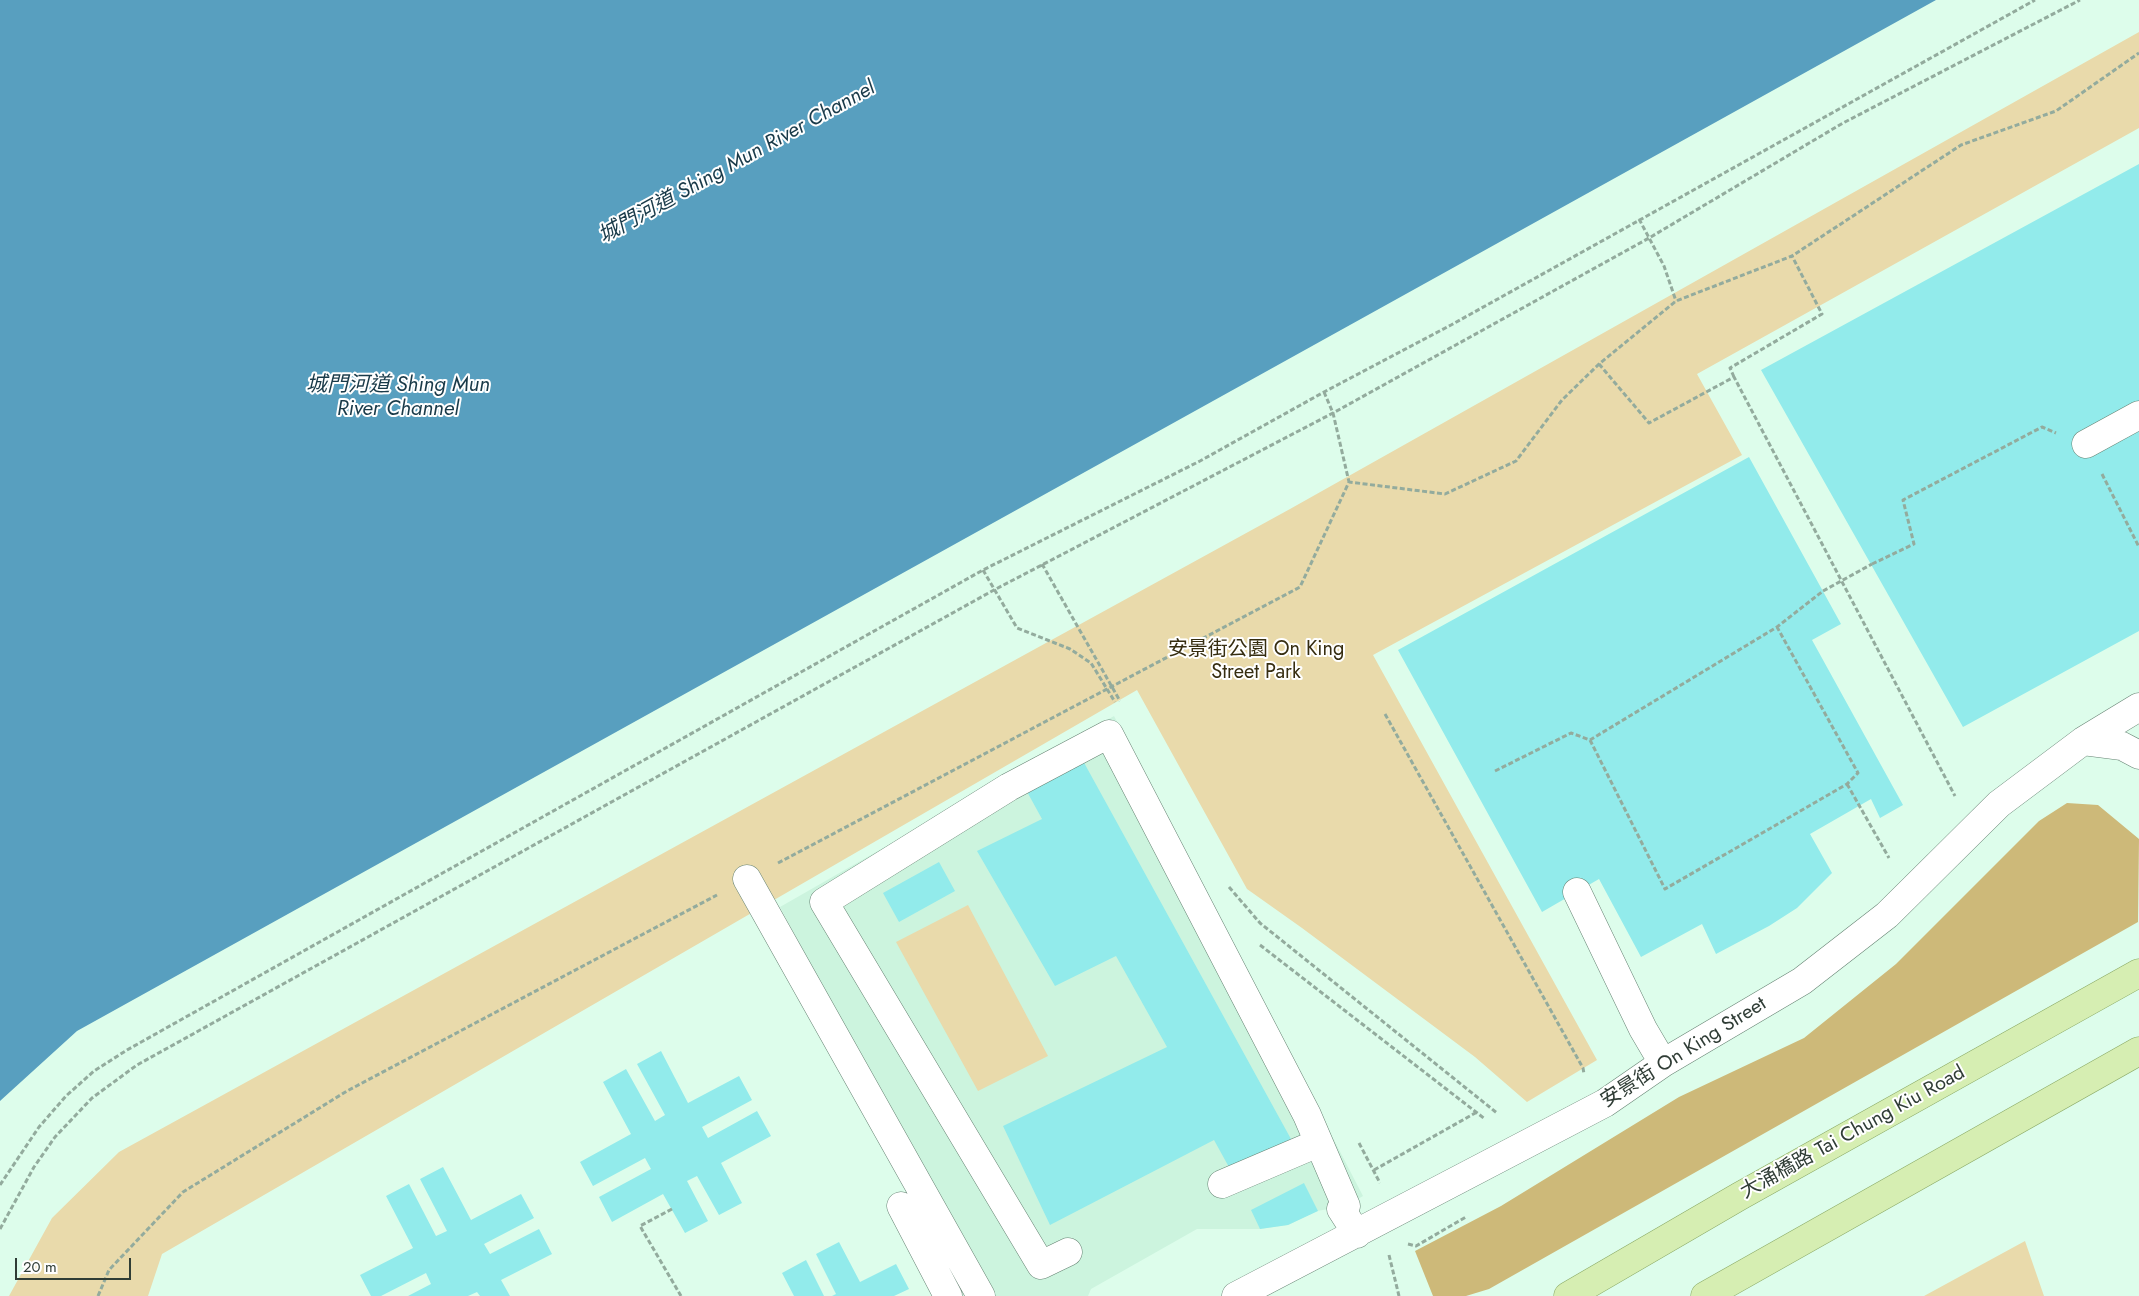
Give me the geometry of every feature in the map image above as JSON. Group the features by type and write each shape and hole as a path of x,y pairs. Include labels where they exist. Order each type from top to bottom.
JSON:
{"main road":[{"name":"大涌橋路 Tai Chung Kiu Road","path":"1568,1296 1740,1196 2139,972"},
{"path":"1705,1296 2139,1051"}],"street":[{"path":"2086,444 2139,415"},
{"name":"安景街 On King Street","path":"1236,1296 1605,1103 1663,1063 1802,980 1887,915 1999,804 2084,741 2139,707"},
{"path":"1068,1252 1041,1265 824,902 1009,787 1109,734 1307,1115 1346,1206 1341,1209 1357,1234"},
{"path":"2084,741 2122,746 2139,755"},
{"path":"747,879 981,1296"},
{"path":"1577,892 1643,1029 1663,1063"},
{"path":"1222,1184 1318,1143"},
{"path":"901,1206 948,1296"}],"path":[{"path":"0,1185 39,1127 66,1096 94,1071 126,1050 983,570 1200,461 1324,392 1451,325 2035,0"},
{"path":"0,1228 34,1167 55,1137 92,1098 137,1065 1042,564 1333,413 1649,238 1842,123 2080,0"},
{"path":"1349,482 1445,494 1516,462 1562,400 1599,364 1676,301 1792,256 1954,148 2056,111 2139,53"},
{"path":"1639,219 1664,266 1676,301"},
{"path":"1792,256 1822,314 1730,368 1955,796"},
{"path":"1599,364 1649,423 1734,377"},
{"path":"98,1296 109,1270 183,1192 347,1091 1300,587 1349,482 1333,413 1324,392"},
{"path":"1590,740 1777,627 1822,591 1914,544 1903,500 2042,427 2086,444 2139,547"},
{"path":"1042,564 1121,703"},
{"path":"1495,771 1571,733 1590,740 1665,889 1847,784 1858,773 1777,627"},
{"path":"1385,714 1578,1060 1584,1074"},
{"path":"1847,784 1855,795 1869,825 1889,858"},
{"path":"1224,878 1260,923 1497,1113"},
{"path":"1253,940 1485,1119"},
{"path":"1374,1170 1478,1112"},
{"path":"672,1209 640,1226 681,1296"},
{"path":"1416,1246 1473,1213"},
{"path":"1388,1253 1399,1296"}],"shaded area":[{"path":"1114,716 1363,1196 1346,1206 1317,1211 1288,1225 1260,1229 1197,1229 1091,1289 1088,1296 987,1296 780,907"},
{"path":"2067,803 2098,805 2139,839 2138,922 1489,1289 1466,1296 1433,1296 1415,1251 1501,1206 1679,1097 1804,1038 1896,964 2039,821"}],"green space":[{"name":"安景街公園 On King Street Park","path":"2139,32 2139,128 1697,374 1742,455 1373,655 1597,1060 1527,1102 1475,1057 1247,889 1137,690 162,1254 148,1296 9,1296 52,1218 119,1152 1290,509"},
{"path":"968,905 1048,1056 978,1091 896,942"},
{"path":"2025,1241 2044,1296 1924,1296"}],"water":[{"name":"城門河道 Shing Mun River Channel","path":"0,0 1936,0 77,1031 0,1101"}],"building":[{"path":"2139,164 2139,631 1963,727 1761,370"},
{"path":"1749,457 1841,624 1812,640 1903,805 1880,818 1871,799 1810,834 1832,873 1797,908 1769,926 1716,954 1702,924 1641,957 1599,879 1542,912 1398,650"},
{"path":"1082,759 1291,1139 1230,1169 1214,1140 1050,1225 1003,1126 1167,1047 1116,956 1055,986 977,851 1042,819 1025,788"},
{"path":"939,862 955,891 899,922 883,893"},
{"path":"661,1051 688,1103 739,1076 752,1100 702,1127 708,1138 757,1111 771,1136 721,1163 742,1203 719,1215 697,1176 687,1181 708,1221 685,1233 663,1194 612,1222 599,1197 651,1169 645,1158 593,1186 580,1162 631,1134 603,1082 626,1069 655,1121 665,1115 637,1064"},
{"path":"443,1167 471,1220 521,1194 534,1218 484,1244 490,1254 539,1229 552,1254 501,1280 510,1296 480,1296 477,1292 468,1296 408,1296 431,1284 426,1273 381,1296 371,1296 360,1275 413,1248 386,1196 409,1184 436,1236 447,1231 420,1179"},
{"path":"1304,1183 1318,1211 1288,1225 1260,1229 1251,1210"},
{"path":"839,1242 860,1282 896,1264 909,1289 894,1296 832,1296 836,1294 816,1254"},
{"path":"806,1260 824,1296 794,1296 782,1273"}]}
